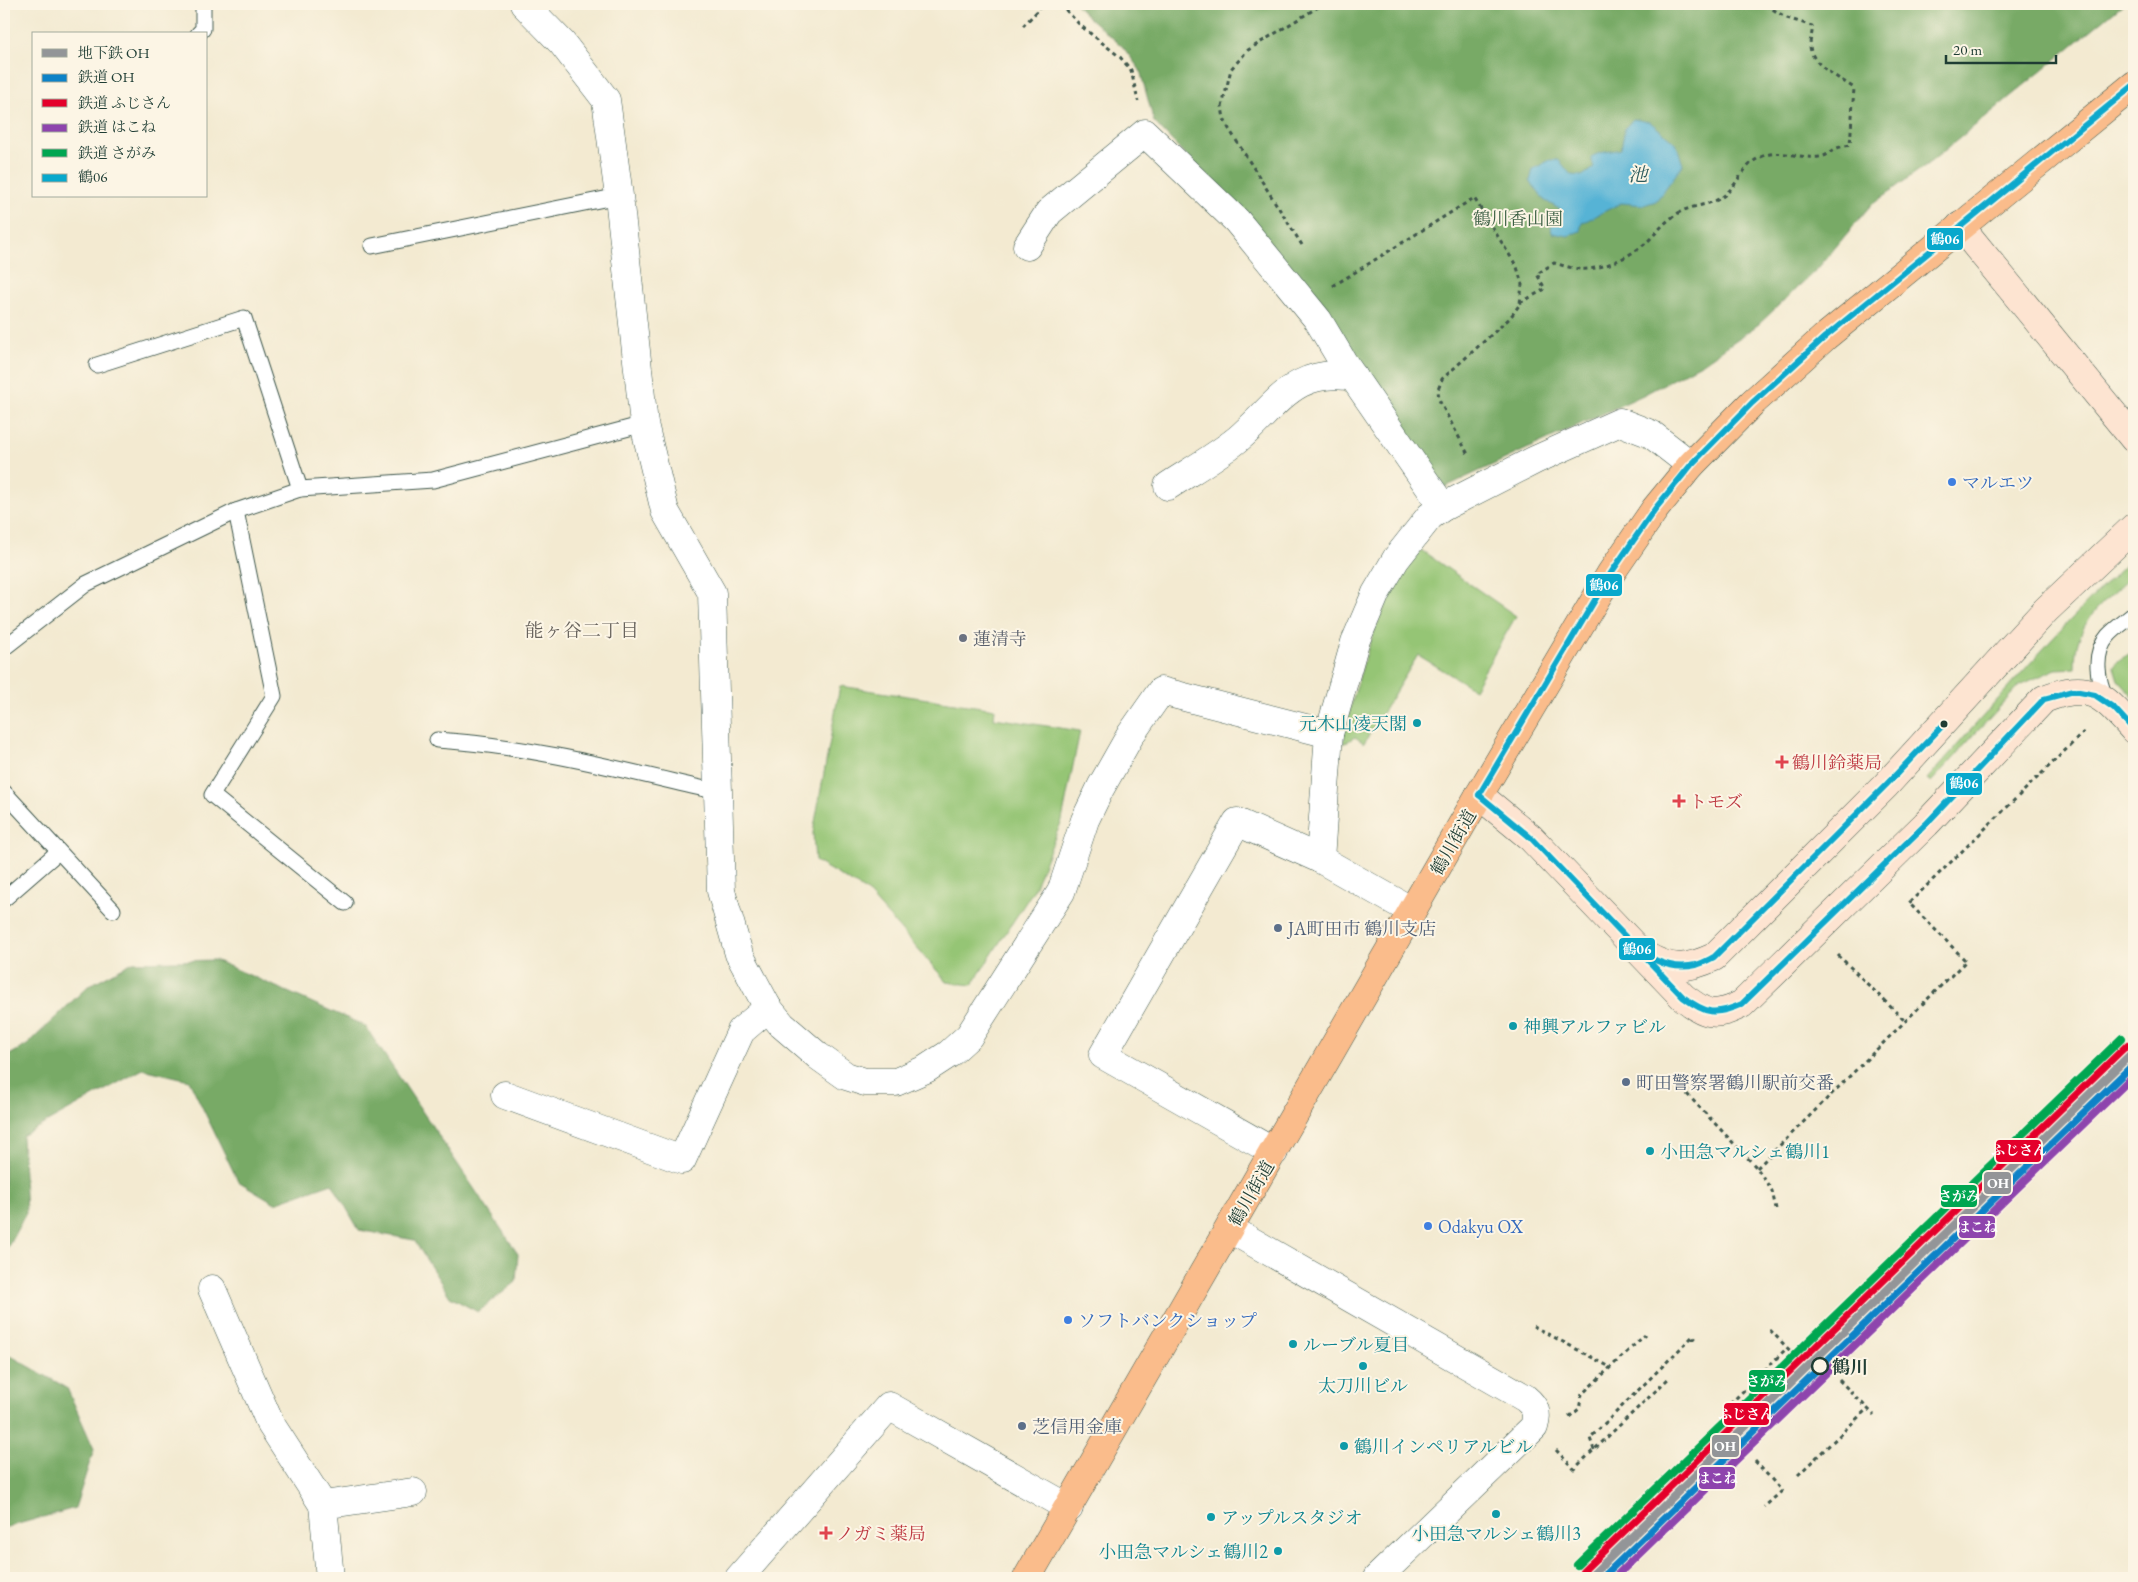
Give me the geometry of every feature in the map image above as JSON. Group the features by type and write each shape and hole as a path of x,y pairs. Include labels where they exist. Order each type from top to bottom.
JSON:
{"main road":[{"name":"鶴川街道","path":"1027,1578 1480,795 1611,573 1655,509 1691,465 1752,403 1825,337 2134,85"}],"street":[{"path":"524,4 562,43 606,100 619,196 644,424 665,512 712,593 721,891 739,954 768,1008 782,1024 846,1076 865,1082 896,1082 926,1069 949,1054 969,1036 1061,892 1085,820 1101,787 1131,734 1161,691 1329,734"},
{"path":"1026,246 1049,212 1145,133 1237,221 1318,320 1354,377 1443,507"},
{"path":"1960,226 2134,438"},
{"path":"1168,486 1237,439 1290,388 1318,377 1339,375 1354,377"},
{"path":"1320,859 1329,734 1355,642 1376,593 1396,559 1430,516 1443,507 1535,460 1620,422 1650,434 1691,465"},
{"path":"1636,950 1659,963 1678,967 1696,965 1714,957 1886,785 2046,610 2134,527"},
{"path":"1480,795 1532,838 1636,950 1683,997 1701,1010 1723,1013 1742,1004 1926,824 2044,699 2061,692 2077,690 2091,692 2107,701 2134,730"},
{"path":"1274,1152 1103,1055 1237,822 1320,859 1412,911"},
{"path":"505,1095 682,1160 741,1030 768,1008"},
{"path":"1230,1229 1525,1398 1534,1406 1537,1416 1534,1427 1377,1578"},
{"path":"212,1289 270,1423 324,1505 330,1578"},
{"path":"739,1578 889,1406 1069,1508"},
{"path":"324,1505 414,1492"}],"lane":[{"path":"200,32 203,29 203,4"},
{"path":"372,246 619,196"},
{"path":"97,365 244,318 300,489"},
{"path":"4,648 86,584 236,511 300,489 433,480 644,424"},
{"path":"236,511 274,696 212,795 345,904"},
{"path":"2107,701 2100,686 2097,669 2100,654 2106,638 2134,614"},
{"path":"437,740 464,742 564,757 718,792"},
{"path":"4,792 113,910"},
{"path":"4,899 58,852"}],"path":[{"path":"1023,26 1044,4"},
{"path":"1060,4 1082,26 1120,57 1131,70 1145,133"},
{"path":"1307,253 1229,129 1224,119 1222,107 1230,69 1238,59 1248,50 1323,4"},
{"path":"1486,485 1439,400 1438,390 1442,379 1510,318 1520,304 1545,289 1536,274 1554,263 1587,269 1610,264 1652,238 1669,219 1684,210 1713,203 1724,196 1751,162 1766,155 1784,153 1801,157 1827,156 1836,148 1850,145 1854,88 1817,62 1812,54 1810,44 1813,35 1812,26 1787,18 1764,4"},
{"path":"1330,288 1474,198 1517,267 1522,284 1520,304"},
{"path":"1757,1168 1966,962 1909,903 2085,731"},
{"path":"1834,950 1905,1021"},
{"path":"1687,1094 1757,1168 1772,1192 1776,1209"},
{"path":"1533,1326 1610,1367"},
{"path":"1770,1330 1803,1364"},
{"path":"1566,1421 1579,1408 1582,1394 1645,1334"},
{"path":"1594,1450 1590,1438 1693,1336 1695,1338 1692,1340"},
{"path":"1730,1404 1787,1348"},
{"path":"1568,1462 1574,1468 1669,1378"},
{"path":"1839,1380 1874,1415"},
{"path":"1798,1475 1868,1410"},
{"path":"1755,1461 1782,1491 1764,1507"}],"green space":[{"name":"鶴川香山園","path":"1076,4 2123,4 1933,160 1870,206 1819,267 1759,324 1703,363 1643,395 1443,488 1238,210 1154,122 1140,70 1123,47"},
{"path":"1421,550 1516,616 1474,689 1418,655 1364,743 1355,737 1343,744 1344,731 1373,636 1393,592"},
{"path":"2134,557 2134,575 2101,605 2085,626 2079,638 2075,668 2056,669 2020,685 1931,782 1927,779 2054,637"},
{"path":"2134,651 2134,697 2118,680 2114,667 2119,660"},
{"path":"840,686 995,709 994,718 1080,731 1062,820 1033,891 972,985 947,982 866,891 815,861 813,833"},
{"path":"215,960 365,1026 518,1254 516,1282 478,1312 450,1297 414,1240 359,1230 332,1183 275,1203 238,1181 189,1080 143,1069 22,1136 26,1213 4,1254 4,1058 27,1045 88,986 133,962"},
{"path":"4,1352 67,1388 94,1449 75,1508 4,1528"}],"water":[{"name":"池","path":"1633,119 1650,122 1676,143 1683,165 1656,201 1644,205 1621,203 1582,223 1580,231 1568,236 1552,233 1551,227 1560,219 1561,210 1544,200 1530,181 1533,169 1550,160 1559,160 1571,175 1582,176 1594,168 1591,157 1621,149 1625,128"}],"metro line":[{"name":"OH","path":"1589,1578 2134,1051"}],"rail line":[{"name":"さがみ","path":"1577,1565 2122,1038"},
{"name":"ふじさん","path":"1583,1572 2128,1045"},
{"name":"OH","path":"1601,1578 2134,1063"},
{"name":"はこね","path":"1614,1578 2134,1075"}],"transit line":[{"name":"鶴06","path":"1479,795 1611,573 1655,509 1691,465 1752,403 1825,337 2134,85"},
{"name":"鶴06","path":"1479,795 1531,838 1683,997 1698,1007 1718,1012 1742,1004 1926,824 2044,699 2074,691 2095,695 2114,708 2134,730"},
{"name":"鶴06","path":"1629,942 1644,954 1669,965 1696,965 1714,957 1886,785 1944,724"}],"place":[{"name":"マルエツ","path":"1952,482"},
{"name":"蓮清寺","path":"963,638"},
{"name":"元木山凌天閣","path":"1417,723"},
{"name":"鶴川鈴薬局","path":"1782,762"},
{"name":"トモズ","path":"1679,801"},
{"name":"JA町田市 鶴川支店","path":"1278,928"},
{"name":"神興アルファビル","path":"1513,1026"},
{"name":"町田警察署鶴川駅前交番","path":"1626,1082"},
{"name":"小田急マルシェ鶴川1","path":"1650,1151"},
{"name":"Odakyu OX","path":"1428,1226"},
{"name":"ソフトバンクショップ","path":"1068,1320"},
{"name":"ルーブル夏目","path":"1293,1344"},
{"name":"太刀川ビル","path":"1363,1366"},
{"name":"鶴川","path":"1820,1366"},
{"name":"芝信用金庫","path":"1022,1426"},
{"name":"鶴川インペリアルビル","path":"1344,1446"},
{"name":"小田急マルシェ鶴川3","path":"1496,1514"},
{"name":"アップルスタジオ","path":"1211,1517"},
{"name":"ノガミ薬局","path":"826,1533"},
{"name":"小田急マルシェ鶴川2","path":"1278,1551"}],"district":[{"name":"能ヶ谷二丁目","path":"582,630"}]}
